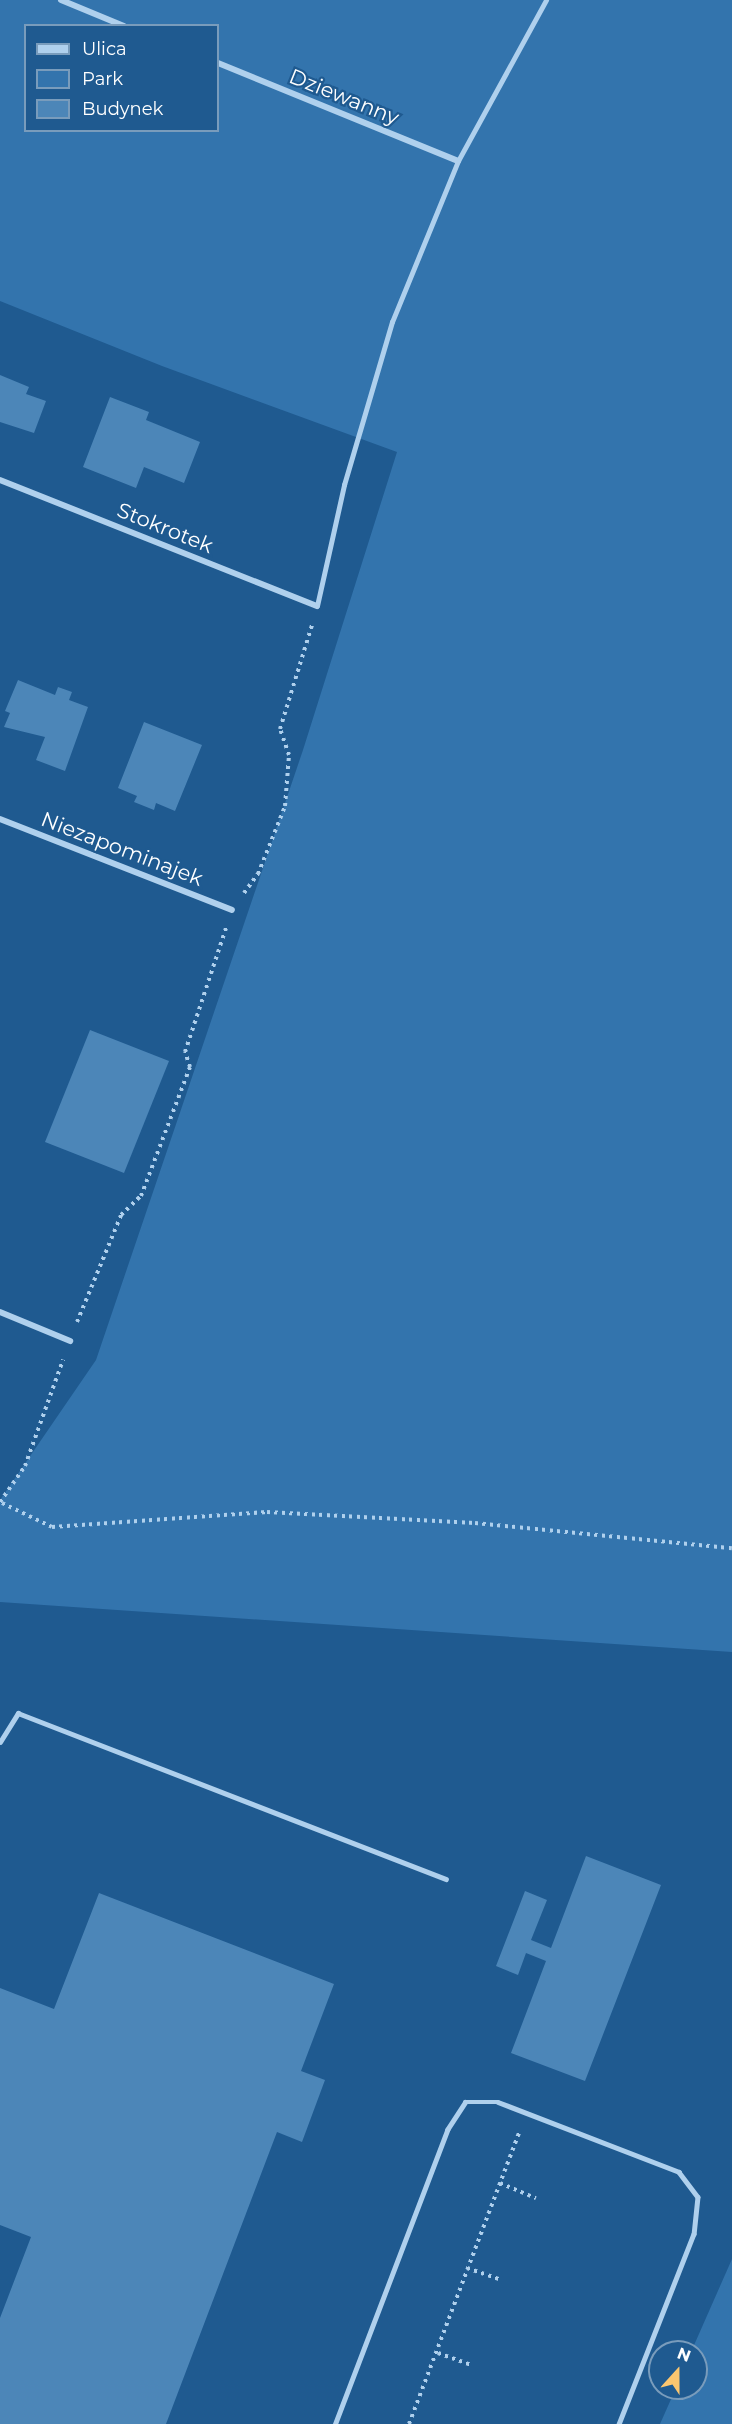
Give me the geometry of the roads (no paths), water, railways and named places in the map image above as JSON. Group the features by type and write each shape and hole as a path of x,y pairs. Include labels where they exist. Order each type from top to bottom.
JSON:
{"street":[{"path":"61,0 119,24"},
{"name":"Dziewanny","path":"219,63 458,161"},
{"name":"Stokrotek","path":"0,480 317,606"},
{"name":"Niezapominajek","path":"0,819 232,910"},
{"path":"0,1312 70,1341"}],"lane":[{"path":"317,606 344,485 392,322 458,161 546,0"},
{"path":"0,1742 18,1713 446,1879"},
{"path":"335,2424 447,2130 465,2102 498,2102 679,2172 698,2197 694,2234 619,2424"}]}
